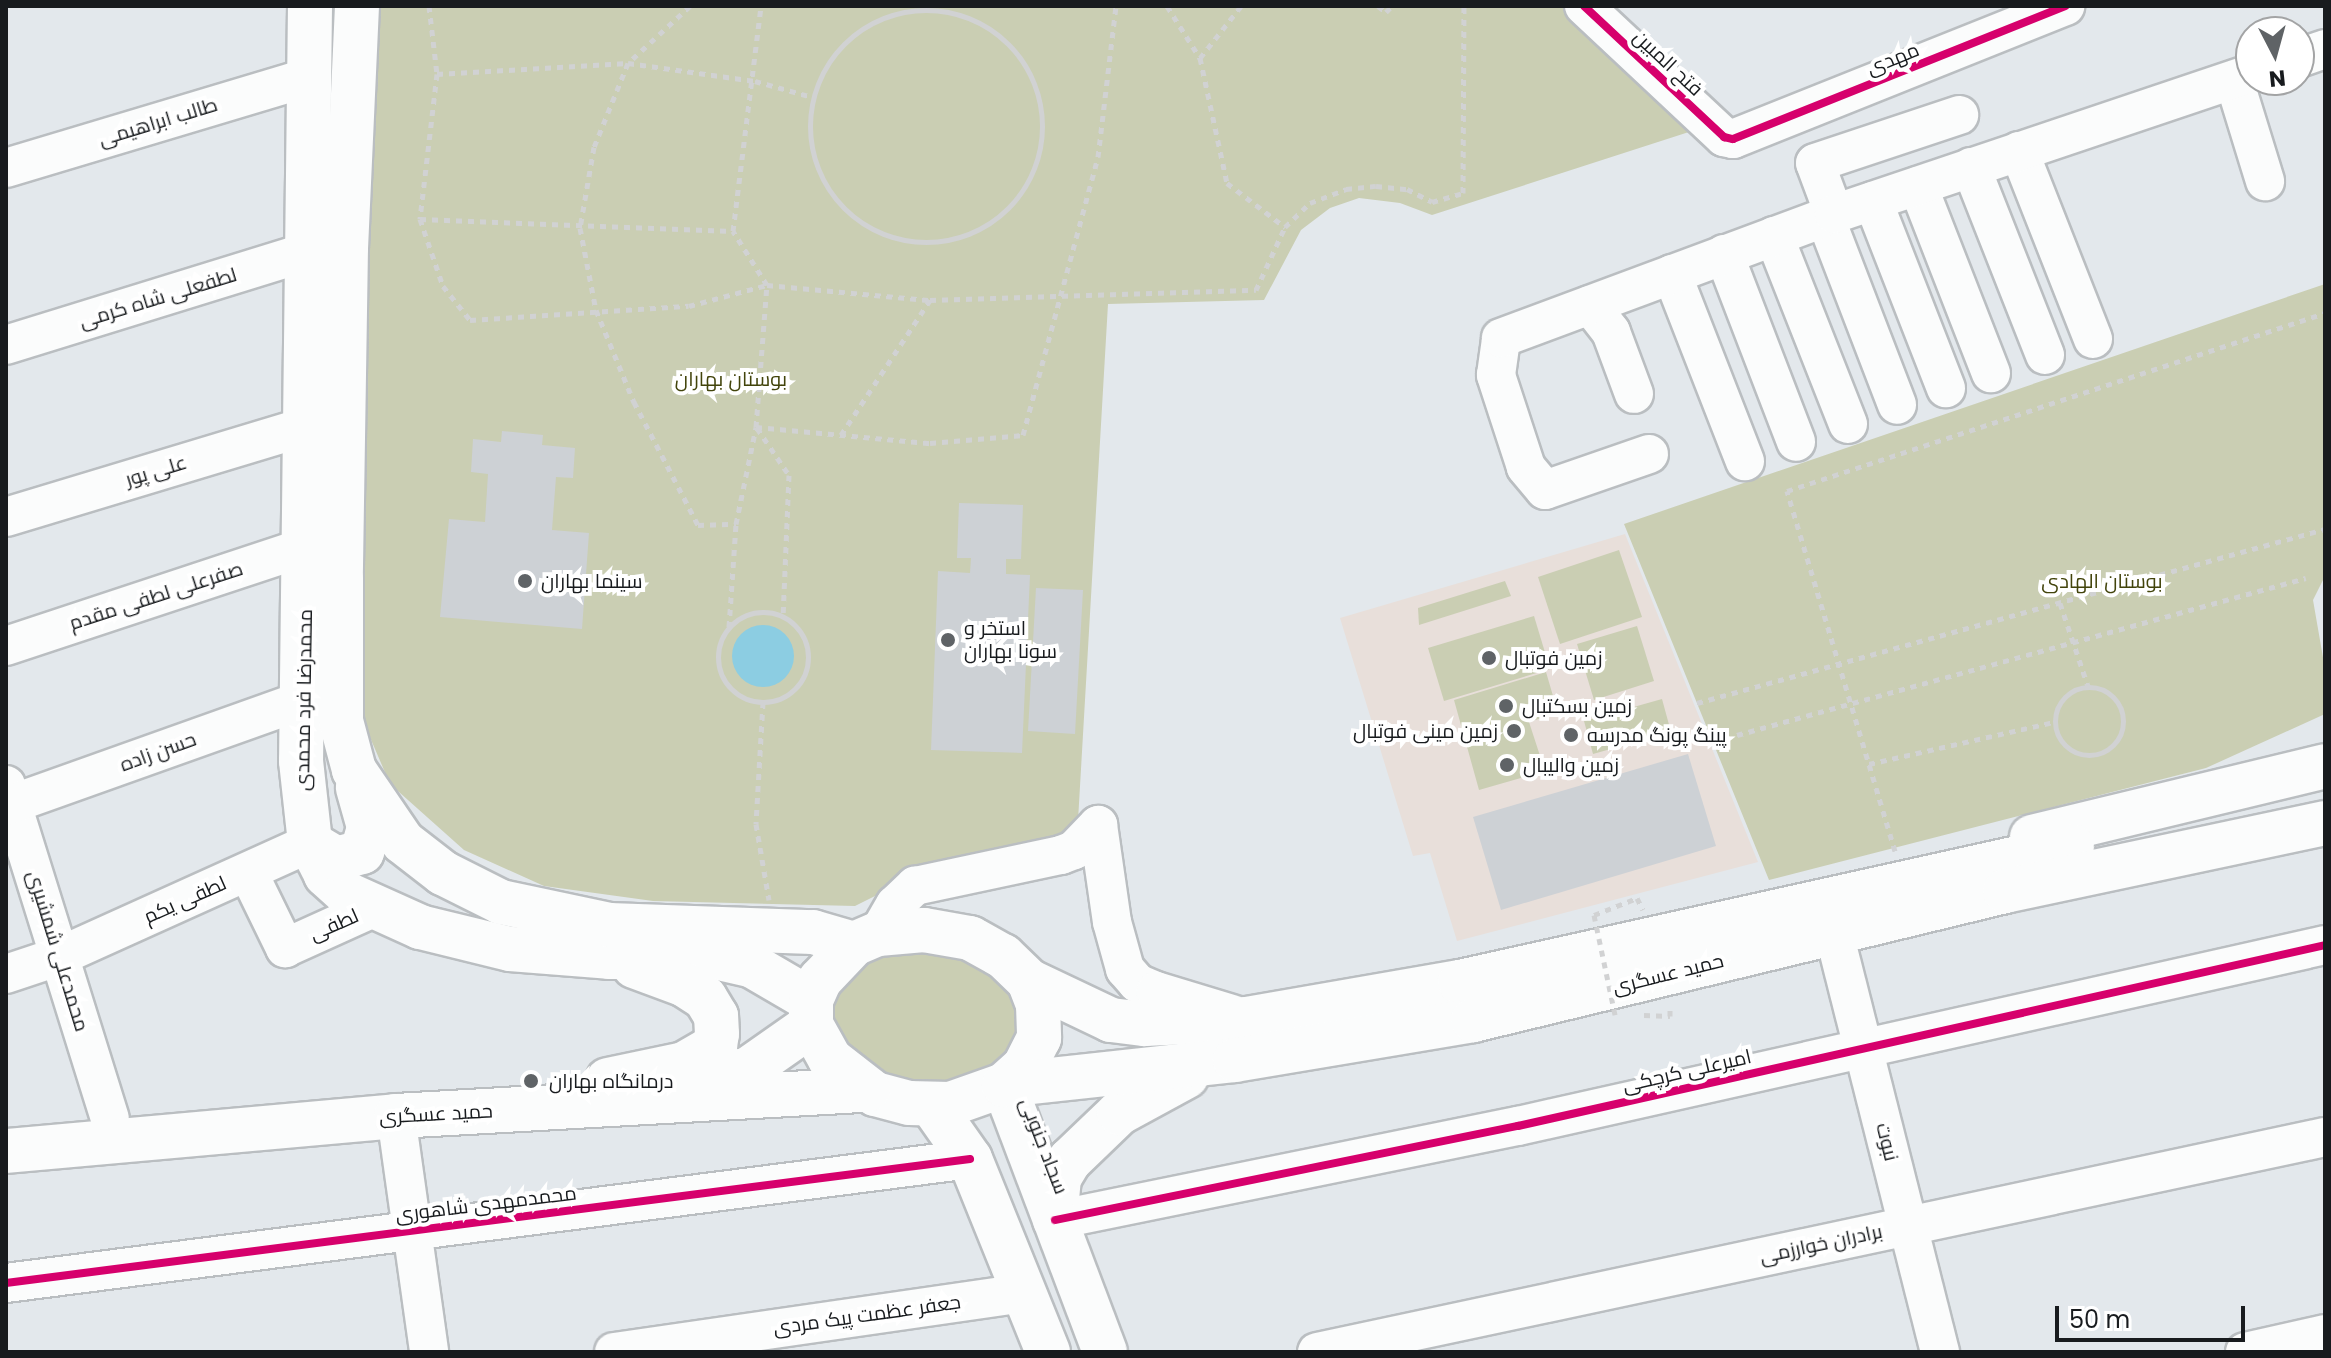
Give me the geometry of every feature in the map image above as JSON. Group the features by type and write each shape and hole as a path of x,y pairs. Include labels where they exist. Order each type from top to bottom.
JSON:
{"main road":[{"name":"محمدرضا فرد محمدی","path":"310,6 310,251 301,777 310,843 326,875 373,908 470,942 609,957 715,957 751,965 811,1013"},
{"name":"محمدرضا فرد محمدی","path":"357,6 346,247 341,579 341,721 354,770 376,810 403,842 443,873 501,902 609,925 813,932 866,939"},
{"path":"1834,921 1902,874 1994,846 2325,766"},
{"path":"310,843 337,859 362,852 369,827 354,770"},
{"name":"حمید عسگری","path":"1004,1085 1235,1060 1473,1020 1834,921 2325,794"},
{"name":"حمید عسگری","path":"1029,981 1111,1020 1145,1024 1247,1019 1834,921 2325,823"},
{"path":"1834,921 2012,914 2325,848"},
{"path":"924,930 970,938 1003,956 1029,981 1038,1005 1039,1038 1024,1067 1004,1085 972,1099 932,1105 868,1090 830,1059 811,1013 820,980 866,939 924,930"},
{"path":"608,1080 684,1064 715,1046 717,1034 716,1016 705,998 685,985 609,957"},
{"name":"حمید عسگری","path":"6,1129 110,1118 747,1070 811,1013"},
{"path":"1055,1220 1059,1178 1099,1129 1168,1082 1235,1060"},
{"name":"سجاد جنوبی","path":"1004,1085 1105,1352"},
{"name":"حمید عسگری","path":"6,1151 396,1116 868,1090"},
{"path":"932,1105 970,1159 1048,1352"}],"street":[{"name":"فتح المبین","path":"1584,6 1724,137 1733,139"},
{"name":"مهدی","path":"1733,139 2065,6"},
{"name":"طالب ابراهیمی","path":"6,168 310,77"},
{"path":"1649,454 1545,490 1526,467 1496,375 1501,338 1830,215 2235,79"},
{"path":"2246,96 2265,181"},
{"path":"1897,405 1830,215 1815,163 1959,115"},
{"path":"2019,151 2093,339"},
{"path":"1971,167 2045,355"},
{"path":"1918,186 1991,373"},
{"path":"1873,201 1946,388"},
{"path":"1774,236 1848,424"},
{"name":"لطفعلی شاه کرمی","path":"6,345 310,251"},
{"path":"1724,254 1796,442"},
{"path":"1672,274 1745,461"},
{"path":"1590,305 1611,332 1634,394"},
{"name":"علی پور","path":"6,517 307,426"},
{"name":"صفرعلی لطفی مقدم","path":"6,646 306,547"},
{"name":"حسن زاده","path":"8,799 303,700"},
{"name":"محمدعلی شمشیری","path":"8,799 110,1118"},
{"path":"866,939 915,886 1061,855 1074,850 1098,825 1112,922 1125,969 1137,983 1156,991 1247,1019"},
{"name":"لطفی یکم","path":"60,956 310,843"},
{"name":"لطفی","path":"248,872 285,948 373,908"},
{"name":"نبوت","path":"1834,921 1940,1352"},
{"name":"امیرعلی کرچکی","path":"1055,1220 1518,1126 2325,945"},
{"path":"6,974 60,956"},
{"path":"396,1116 429,1352"},
{"name":"برادران خوارزمی","path":"1317,1352 2325,1137"},
{"name":"محمدمهدی شاهوری","path":"6,1283 970,1159"},
{"name":"جعفر عظمت پیک مردی","path":"614,1352 1025,1293"},
{"path":"2270,1349 2325,1334"}],"path":[{"path":"429,6 437,74 420,219 443,286 470,320 689,306 767,285 930,300 1256,290 1285,227 1310,203 1346,189 1407,189 1432,202 1463,193 1464,6"},
{"path":"690,6 628,63 594,147 580,228 596,310 634,402 698,525 736,524"},
{"path":"729,627 754,613 783,617 804,638 807,667 791,692 763,702 736,693 720,669 718,654 729,627 736,524 756,427 767,285 733,231 755,81 761,6"},
{"path":"756,427 930,443 1023,435 1098,157 1116,6"},
{"path":"1167,6 1200,58 1227,183 1285,227"},
{"path":"1200,58 1241,6"},
{"path":"1378,6 1386,12 1392,6"},
{"path":"922,10 959,14 993,30 1020,56 1038,89 1044,126 1038,163 1021,196 991,224 954,240 914,243 875,232 842,209 819,176 809,137 812,97 827,63 852,35 897,14 922,10"},
{"path":"437,74 628,63 755,81 812,97"},
{"path":"420,219 580,228 733,231"},
{"path":"841,435 930,300"},
{"path":"1902,874 1787,491 2325,313"},
{"path":"756,427 789,475 783,617"},
{"path":"1697,703 2325,529"},
{"path":"1737,735 2306,578"},
{"path":"2060,603 2088,686"},
{"path":"2088,686 2110,694 2122,713 2113,744 2082,755 2062,743 2054,722 2060,701 2088,686"},
{"path":"763,702 756,824 774,930"},
{"path":"1869,764 2054,722"},
{"path":"1615,1015 1594,915 1637,898"}],"shaded area":[{"path":"1625,534 1758,862 1457,941 1430,853 1413,856 1340,618"}],"green space":[{"name":"بوستان بهاران","path":"378,6 1578,6 1692,131 1432,215 1400,203 1359,198 1330,208 1301,230 1264,300 1108,304 1077,838 933,867 855,906 653,901 544,886 464,850 390,784 363,721 359,692 367,181"},
{"name":"بوستان الهادی","path":"2325,284 2325,576 2313,600 2325,669 2325,714 2206,768 1769,880 1624,524"},
{"path":"1619,550 1642,617 1560,644 1538,577"},
{"path":"1505,581 1511,596 1419,625 1418,608"},
{"name":"زمین فوتبال","path":"1534,616 1550,669 1444,701 1428,648"},
{"path":"1637,626 1654,681 1594,700 1577,644"},
{"path":"1546,672 1558,713 1529,722 1545,771 1479,790 1454,700"},
{"path":"1662,699 1671,732 1593,754 1584,721"},
{"path":"896,947 978,958 1019,1001 1021,1041 978,1083 903,1090 827,1034 830,991 859,960"}],"water":[{"path":"763,625 785,634 794,656 785,678 763,687 741,678 732,656 741,634"}],"building":[{"path":"502,431 543,435 542,445 575,448 573,478 556,477 552,530 589,533 582,629 440,617 449,519 485,522 488,474 471,472 473,439 501,442"},
{"path":"959,503 1023,505 1021,559 1006,559 1006,574 1030,575 1022,753 931,750 938,571 970,573 971,558 957,558"},
{"path":"1036,588 1083,590 1075,734 1028,731"},
{"path":"1688,754 1716,846 1501,910 1473,817"}],"cycle path":[{"path":"1584,6 1724,137 1733,139 2065,6"},
{"path":"1055,1220 1518,1126 2325,945"},
{"path":"6,1283 970,1159"}],"place":[{"name":"سینما بهاران","path":"525,581"},
{"name":"استخر و سونا بهاران","path":"948,640"},
{"name":"زمین فوتبال","path":"1489,658"},
{"name":"زمین بسکتبال","path":"1506,706"},
{"name":"زمین مینی فوتبال","path":"1514,731"},
{"name":"پینگ پونگ مدرسه","path":"1571,735"},
{"name":"زمین والیبال","path":"1507,765"},
{"name":"درمانگاه بهاران","path":"531,1081"}]}
